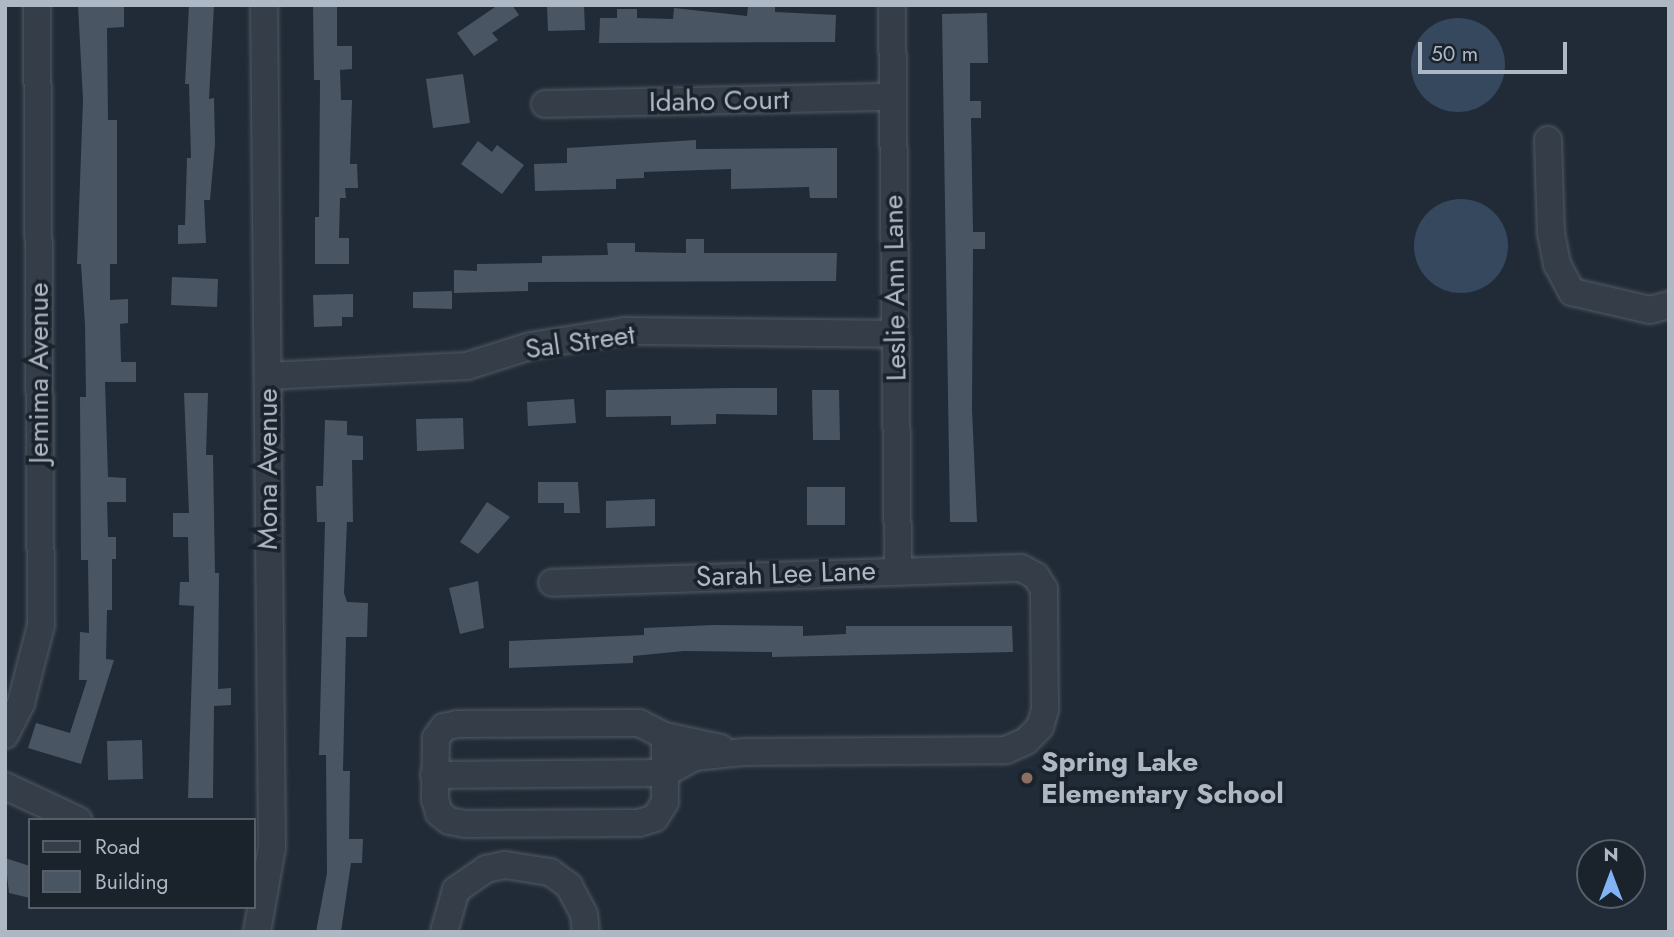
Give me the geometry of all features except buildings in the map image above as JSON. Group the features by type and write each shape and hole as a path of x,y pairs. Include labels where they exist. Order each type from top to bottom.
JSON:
{"street":[{"name":"Jemima Avenue","path":"5,735 21,703 41,625 37,5"},
{"name":"Mona Avenue","path":"257,932 263,847 268,376 264,5"},
{"name":"Leslie Ann Lane","path":"892,5 898,570"},
{"name":"Idaho Court","path":"545,104 893,97"},
{"path":"1548,141 1551,233 1557,264 1572,292 1650,310 1669,305"},
{"name":"Sal Street","path":"268,376 467,366 530,346 625,331 895,334"},
{"name":"Sarah Lee Lane","path":"552,583 1021,568 1036,576 1044,589 1045,709 1040,727 1026,741 1006,750 743,752"},
{"path":"664,736 665,802 656,818 625,823 449,821 439,813 435,799 434,775 436,738 444,727 458,724 639,723 664,736 743,752"},
{"path":"434,775 666,773 695,757 743,752"},
{"path":"5,786 74,818"},
{"path":"444,932 456,890 486,869 505,864 533,866 569,886 584,915 586,932"}],"water":[{"path":"1458,18 1476,21 1491,32 1502,47 1505,65 1502,83 1491,98 1476,109 1458,112 1440,109 1425,98 1414,83 1411,65 1414,47 1425,32 1440,21"},
{"path":"1461,199 1479,203 1494,213 1504,228 1508,246 1504,264 1494,279 1479,289 1461,293 1443,289 1428,279 1418,264 1414,246 1418,228 1428,213 1443,203"}],"place":[{"name":"Spring Lake Elementary School","path":"1027,778"}]}
